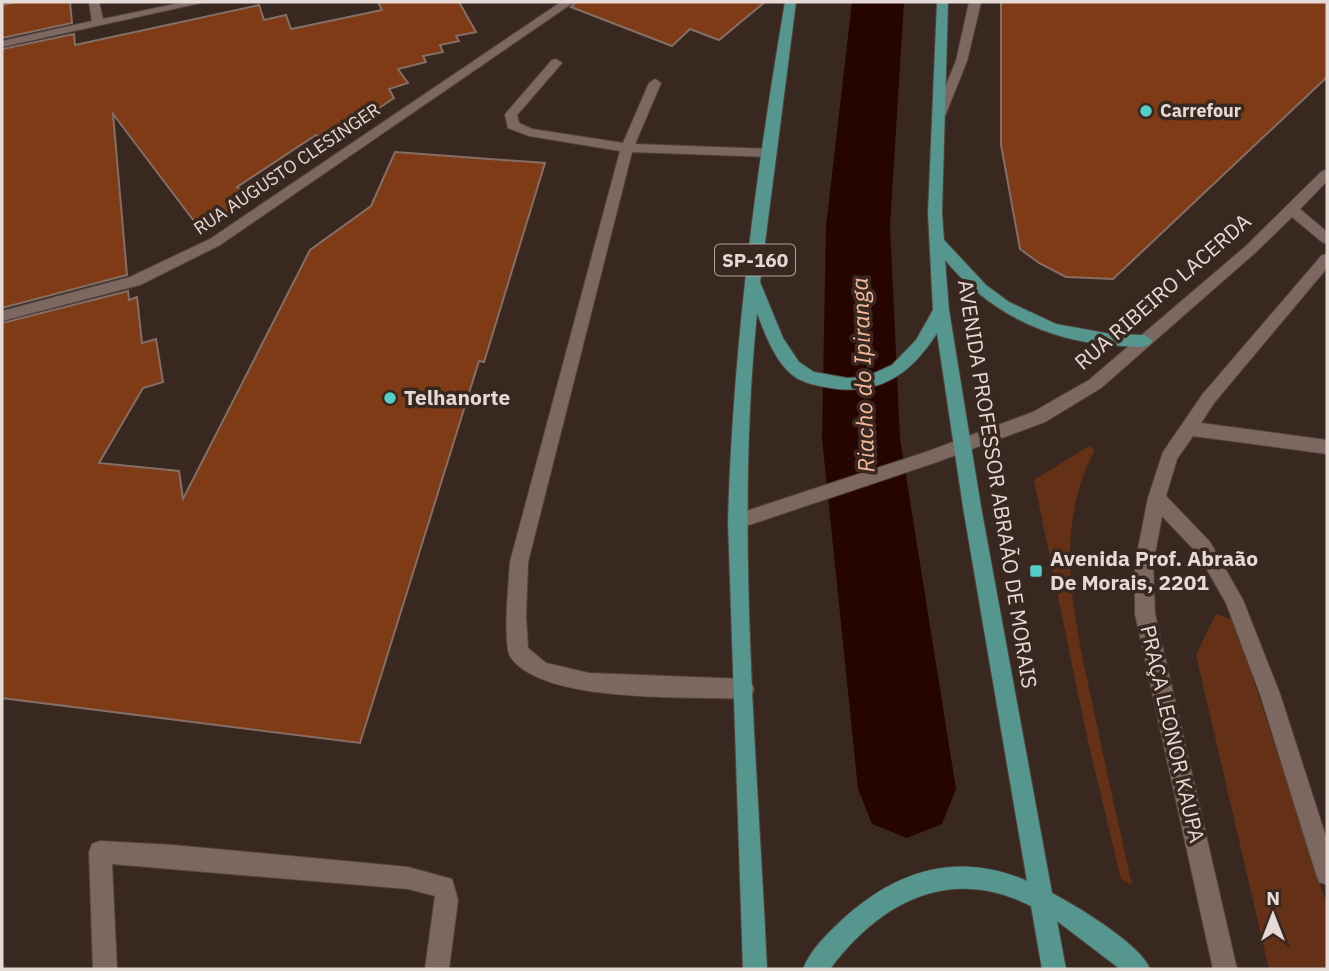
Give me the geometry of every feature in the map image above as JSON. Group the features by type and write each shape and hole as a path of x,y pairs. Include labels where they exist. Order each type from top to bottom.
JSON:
{"main road":[{"name":"SP-160","path":"755,969 737,521 738,453 753,281 790,2"},
{"name":"AVENIDA PROFESSOR ABRAÃO DE MORAIS","path":"942,2 937,241 941,310 1054,969"},
{"path":"937,241 961,272 991,296 1042,327 1099,341 1145,341"},
{"path":"753,281 779,345 794,368 809,377 853,386 880,380 906,365 928,338 941,310"},
{"path":"817,966 861,918 896,894 928,879 968,876 997,881 1044,900 1115,947 1138,969"}],"street":[{"path":"94,2 98,23"},
{"path":"2,44 199,2"},
{"name":"RUA AUGUSTO CLESINGER","path":"2,316 135,281 215,242 568,2"},
{"path":"939,116 959,71 971,30 975,2"},
{"path":"556,63 511,116 513,125 528,132 627,148 770,153"},
{"path":"654,83 627,148 519,562 516,616 519,652 541,671 589,682 744,689"},
{"name":"RUA RIBEIRO LACERDA","path":"737,521 932,457 1040,417 1095,384 1251,249 1327,174"},
{"path":"1292,209 1327,239"},
{"path":"1186,428 1326,264"},
{"path":"1186,428 1327,447"},
{"name":"PRAÇA LEONOR KAUPA","path":"1186,428 1169,457 1157,498 1144,564 1145,614 1225,969"},
{"path":"1157,498 1203,548 1234,600 1270,694 1327,874"},
{"path":"105,969 100,852 173,856 408,878 444,887 447,900 437,969"}],"shaded area":[{"path":"1089,446 1095,450 1082,481 1070,544 1074,609 1132,885 1121,879 1087,737 1034,480"},
{"path":"1216,614 1234,620 1327,905 1327,969 1269,969 1196,655"}],"building":[{"path":"17,2 70,2 72,23 2,38 2,5"},
{"path":"378,2 459,2 476,32 456,36 459,41 440,45 443,52 423,56 426,62 398,69 408,83 389,89 394,98 328,142 316,135 237,187 250,195 200,229 113,114 127,275 2,308 2,49 74,34 75,45 259,5 264,20 286,15 291,29 382,10"},
{"path":"576,2 765,2 719,40 690,29 672,46 571,7"},
{"name":"Carrefour","path":"1001,2 1327,2 1327,77 1113,279 1066,277 1020,249 1001,145"},
{"path":"395,152 545,163 484,362 479,361 360,743 2,698 2,323 128,291 129,300 137,297 142,343 156,339 163,382 143,388 99,463 179,471 183,499 310,250 371,206"}],"waterway":[{"name":"Riacho do Ipiranga","path":"878,2 858,226 861,438 907,789"}],"place":[{"name":"Carrefour","path":"1146,111"},
{"name":"Telhanorte","path":"390,398"},
{"name":"Avenida Prof. Abraão De Morais, 2201","path":"1036,571"}]}
